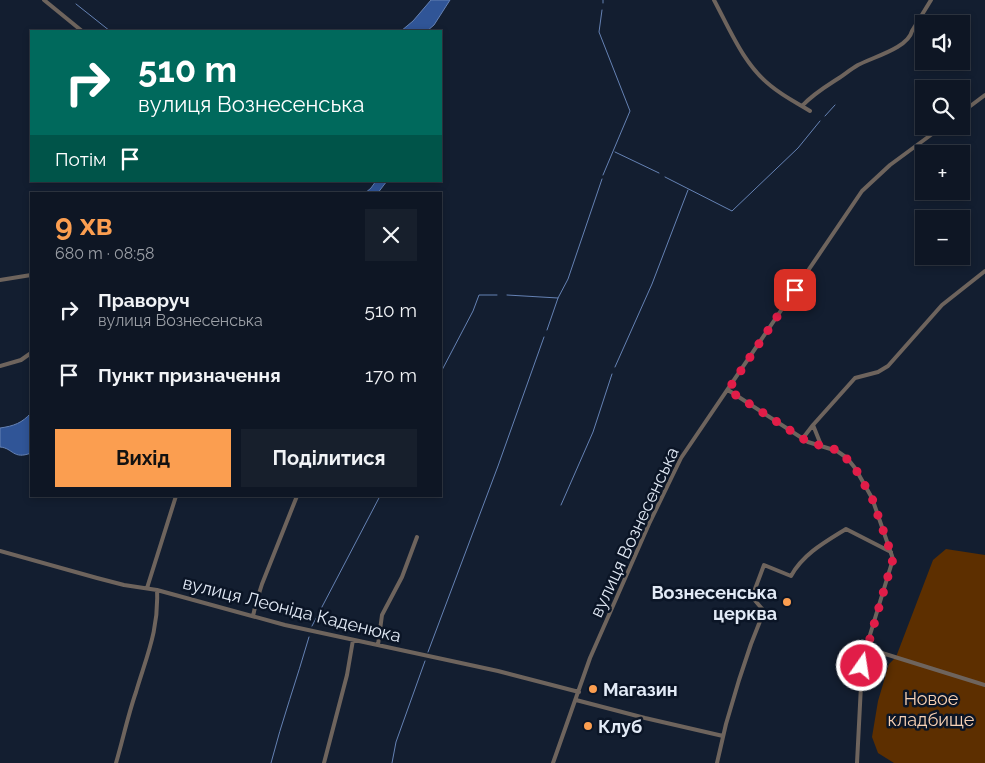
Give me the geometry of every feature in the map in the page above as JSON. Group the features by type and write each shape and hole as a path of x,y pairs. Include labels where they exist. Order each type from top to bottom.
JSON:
{"street":[{"path":"44,0 81,30"},
{"path":"714,0 737,44 753,68 772,88 810,111"},
{"path":"802,106 815,93 858,65 887,52 911,37 912,31 931,0"},
{"path":"970,106 985,95"},
{"name":"вулиця Вознесенська","path":"553,763 590,658 649,524 681,458 862,191 873,179 931,135"},
{"path":"803,438 850,381 860,376 878,372 888,366 942,304 985,271"},
{"path":"0,280 30,275"},
{"path":"0,366 21,360 30,354"},
{"path":"728,390 808,442 842,454 861,478 872,498 891,552 893,559 866,648 861,679 857,763"},
{"path":"813,425 821,445"},
{"path":"147,588 176,497"},
{"path":"253,616 262,584 297,497"},
{"path":"717,763 723,736 751,644 764,611 752,597 764,565 791,576 795,568 808,554 846,530 891,552"},
{"path":"378,645 382,615 402,577 417,537"},
{"name":"вулиця Леоніда Каденюка","path":"0,551 124,585 157,590 253,616 428,657 498,671 579,692"},
{"path":"116,763 135,694 154,638 158,604 157,590"},
{"path":"324,763 347,675 353,640"},
{"path":"866,648 985,685"},
{"path":"576,700 723,736"}],"green space":[{"name":"Новое кладбище","path":"946,549 985,555 985,763 894,763 878,753 872,737 878,701 889,664 896,657 933,560"}],"water":[{"path":"431,0 450,0 434,25 428,30 402,30 413,21"},
{"path":"375,182 386,182 379,192 366,192"},
{"path":"30,414 30,453 20,455 0,447 0,428 17,424"}],"waterway":[{"path":"76,4 109,30"},
{"path":"602,10 599,32 630,111 603,175"},
{"path":"825,116 835,105"},
{"path":"665,177 732,211 798,148 820,121"},
{"path":"615,152 659,173"},
{"path":"547,330 558,298 568,279 602,179"},
{"path":"615,367 652,284 688,190"},
{"path":"442,370 473,311 479,295 497,295"},
{"path":"507,295 558,298"},
{"path":"428,652 544,337"},
{"path":"561,505 593,432 612,374"},
{"path":"312,626 379,497"},
{"path":"271,763 309,637"},
{"path":"392,763 396,742 425,661"}],"place":[{"name":"Вознесенська церква","path":"787,602"},
{"name":"Магазин","path":"593,689"},
{"name":"Клуб","path":"588,726"}],"route":[{"path":"795,290 728,390 808,442 837,450 851,464 872,498 893,559 862,666"}]}
